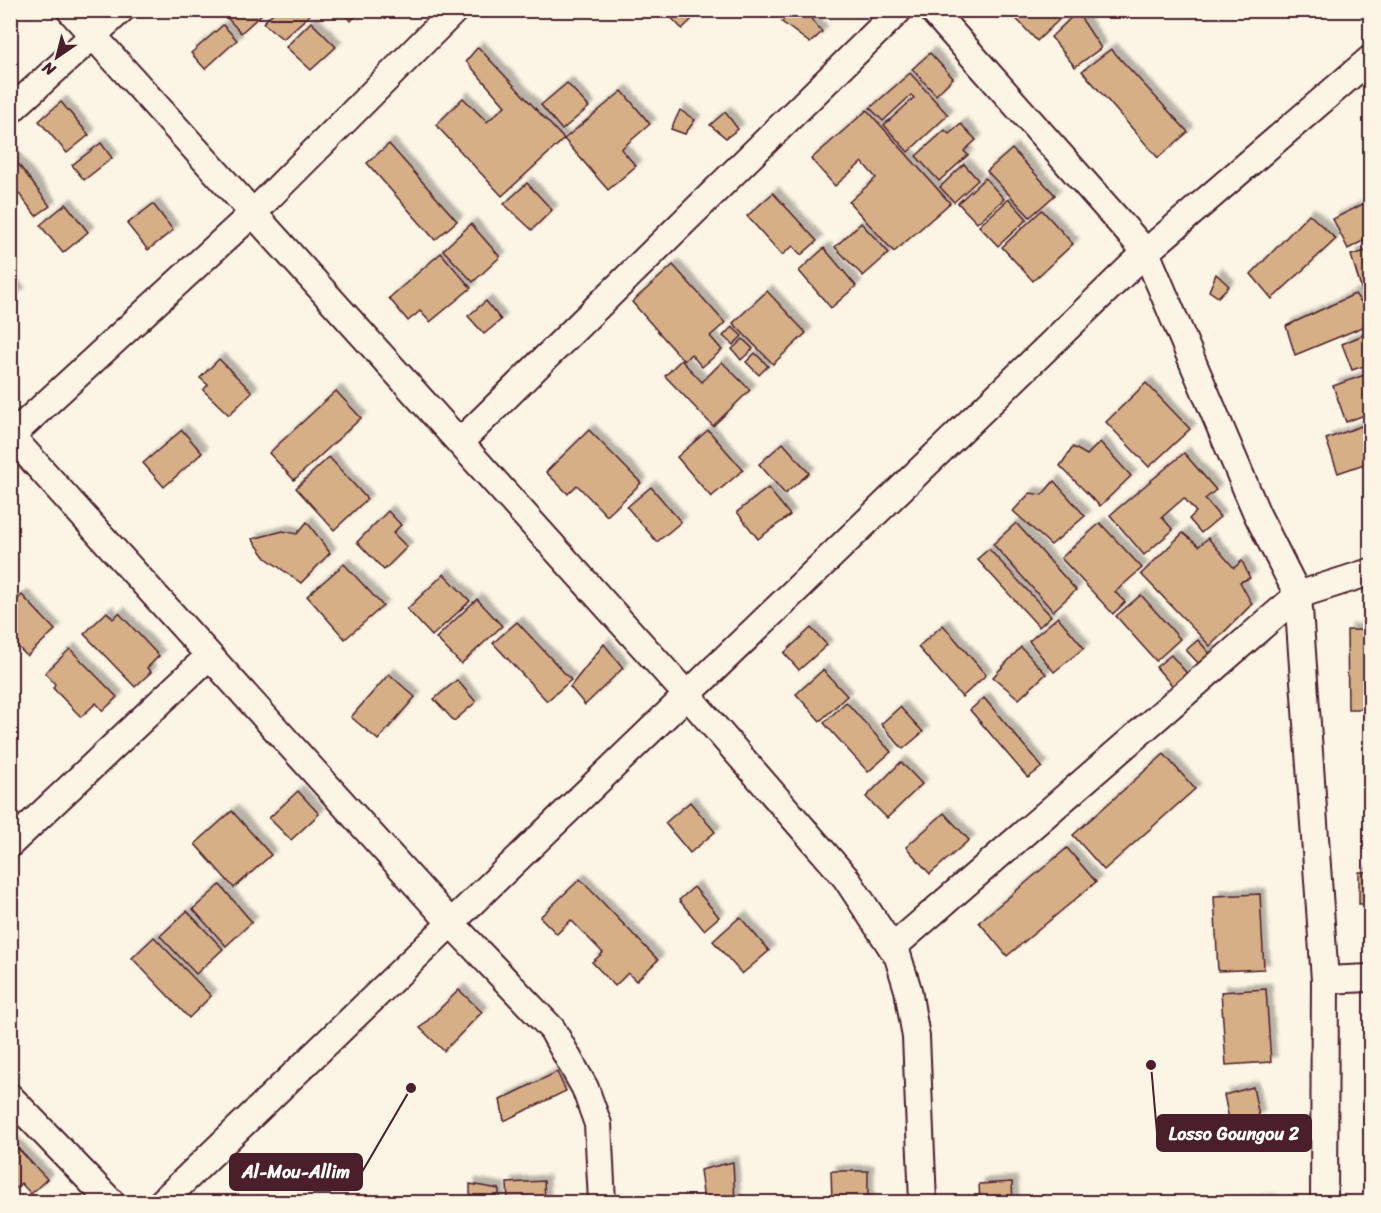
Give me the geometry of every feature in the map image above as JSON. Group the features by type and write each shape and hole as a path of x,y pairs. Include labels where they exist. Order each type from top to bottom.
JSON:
{"street":[{"path":"70,10 687,695 846,878 892,948 908,990 916,1037 923,1203"},
{"path":"10,111 94,38 121,10"},
{"path":"454,10 254,213 11,436 451,923 552,1029 585,1088 598,1124 602,1203"},
{"path":"460,442 899,10"},
{"path":"932,10 1146,252 1257,514 1298,595 1325,980 1324,1203"},
{"path":"162,1203 1146,252 1371,59"},
{"path":"892,948 1298,595 1371,572"},
{"path":"10,844 209,656"},
{"path":"1325,980 1371,978"},
{"path":"10,1097 111,1203"}],"building":[{"path":"220,10 263,10 264,12 241,33"},
{"path":"276,10 309,10 312,13 283,39 263,23"},
{"path":"340,10 361,10 351,21"},
{"path":"664,10 694,10 697,14 682,29"},
{"path":"790,10 804,10 822,32 810,43 782,22"},
{"path":"1008,10 1062,10 1065,14 1037,41"},
{"path":"1077,12 1101,48 1075,67 1051,37"},
{"path":"311,22 336,47 311,70 286,47"},
{"path":"223,25 237,40 205,69 191,53"},
{"path":"478,47 564,139 502,196 436,125 463,98 487,122 505,106 466,61"},
{"path":"1111,49 1188,132 1158,158 1082,71"},
{"path":"930,53 953,78 936,95 912,69"},
{"path":"910,73 948,115 908,152 884,125 914,98 911,95 883,121 870,108"},
{"path":"567,83 589,107 562,130 541,105"},
{"path":"622,91 650,124 621,149 636,166 608,190 564,139"},
{"path":"61,102 89,135 67,153 39,121"},
{"path":"680,110 695,120 685,134 671,129"},
{"path":"867,110 950,203 894,252 849,202 876,178 862,162 835,186 811,159"},
{"path":"725,112 738,129 726,138 710,125"},
{"path":"961,124 976,140 964,151 968,155 939,181 916,156 945,130 949,134"},
{"path":"101,143 112,158 84,180 72,165"},
{"path":"389,144 457,221 435,240 367,163"},
{"path":"1012,149 1055,195 1030,217 987,171"},
{"path":"10,153 50,206 36,216 10,182"},
{"path":"964,164 978,180 954,202 940,187"},
{"path":"985,178 1004,199 977,223 958,203"},
{"path":"527,183 552,210 532,230 504,204"},
{"path":"773,193 817,241 801,255 793,246 782,255 747,216"},
{"path":"1009,199 1027,219 998,246 979,226"},
{"path":"1369,201 1370,237 1348,249 1333,219"},
{"path":"66,204 88,232 63,253 40,225"},
{"path":"153,204 173,230 148,250 127,224"},
{"path":"1042,210 1073,244 1033,281 1002,247"},
{"path":"1309,214 1336,239 1272,299 1251,274"},
{"path":"861,223 889,253 863,276 835,247"},
{"path":"471,224 500,257 473,282 443,250"},
{"path":"824,248 856,286 831,308 799,271"},
{"path":"1370,250 1370,288 1362,291 1351,255"},
{"path":"441,253 471,288 430,322 420,311 408,321 389,298"},
{"path":"673,265 725,323 710,336 722,350 702,367 691,354 684,361 632,302"},
{"path":"1216,274 1229,286 1218,297 1209,291"},
{"path":"10,283 19,293 10,300"},
{"path":"767,291 806,333 773,364 733,323"},
{"path":"1355,294 1365,307 1370,324 1295,355 1286,326"},
{"path":"486,301 501,320 484,334 468,316"},
{"path":"732,327 742,336 733,345 723,336"},
{"path":"1370,332 1370,364 1352,370 1342,344"},
{"path":"743,339 753,349 741,360 732,349"},
{"path":"755,353 768,366 759,375 746,362"},
{"path":"219,359 252,392 229,415 203,390 208,385 200,378"},
{"path":"681,360 702,382 722,362 750,390 713,426 665,376"},
{"path":"1370,373 1370,413 1346,422 1333,386"},
{"path":"1146,383 1190,429 1149,467 1106,422"},
{"path":"336,391 361,418 294,480 269,453"},
{"path":"1361,426 1370,451 1370,462 1338,473 1326,439"},
{"path":"182,430 202,453 164,487 143,463"},
{"path":"589,430 641,483 607,516 577,485 568,494 546,472"},
{"path":"708,430 743,470 711,497 677,457"},
{"path":"1100,442 1131,476 1100,506 1060,466 1073,447 1087,455"},
{"path":"783,443 809,473 785,494 759,464"},
{"path":"1184,453 1216,490 1205,499 1220,517 1201,533 1189,519 1196,512 1184,498 1162,517 1173,530 1144,555 1110,515"},
{"path":"329,457 367,499 334,530 296,488"},
{"path":"1054,481 1085,516 1051,545 1013,511 1030,493 1042,495"},
{"path":"651,487 681,522 657,542 627,507"},
{"path":"768,488 790,515 758,539 737,512"},
{"path":"388,511 401,525 393,533 407,547 384,570 357,542"},
{"path":"307,522 330,553 301,583 266,558 252,539 283,531 297,534"},
{"path":"1016,523 1076,590 1053,611 993,544"},
{"path":"1100,523 1142,568 1115,592 1125,602 1113,614 1061,558"},
{"path":"1183,533 1199,546 1208,538 1234,568 1242,561 1250,578 1240,582 1252,604 1210,646 1141,574"},
{"path":"989,549 1051,616 1039,627 977,559"},
{"path":"344,564 383,606 345,639 307,596"},
{"path":"444,574 470,601 432,636 407,609"},
{"path":"22,595 55,630 27,656 10,639 10,606"},
{"path":"1141,595 1180,639 1156,661 1116,616"},
{"path":"477,599 502,626 461,664 436,638"},
{"path":"107,612 113,619 119,613 159,656 147,668 151,672 135,687 84,634"},
{"path":"1058,617 1084,648 1054,672 1029,641"},
{"path":"517,622 571,680 547,701 493,643"},
{"path":"943,625 986,675 962,697 918,647"},
{"path":"811,628 827,645 799,670 784,653"},
{"path":"1347,630 1370,630 1370,709 1348,709"},
{"path":"1198,640 1212,656 1201,666 1186,650"},
{"path":"604,644 623,668 585,705 570,687"},
{"path":"1021,647 1046,674 1019,699 993,677"},
{"path":"70,649 117,697 103,711 96,703 81,717 53,688 55,684 45,673"},
{"path":"1171,655 1191,678 1177,691 1156,667"},
{"path":"823,670 847,696 820,721 796,694"},
{"path":"389,674 415,697 378,740 351,717"},
{"path":"457,680 476,702 454,721 434,699"},
{"path":"984,698 1042,767 1028,778 970,710"},
{"path":"846,702 891,752 868,772 824,723"},
{"path":"900,707 923,732 903,749 881,724"},
{"path":"1164,754 1195,789 1104,870 1073,835"},
{"path":"901,762 922,784 887,818 866,797"},
{"path":"298,791 319,814 291,840 269,818"},
{"path":"690,802 715,832 690,853 665,823"},
{"path":"232,811 271,855 234,888 195,844"},
{"path":"944,813 969,840 930,874 906,847"},
{"path":"1067,848 1096,882 1007,956 979,922"},
{"path":"1359,872 1370,872 1370,904 1359,904"},
{"path":"580,879 658,960 636,981 628,973 615,986 592,962 603,953 571,920 557,934 540,917"},
{"path":"220,885 252,922 226,946 193,909"},
{"path":"694,887 719,917 704,930 679,900"},
{"path":"1260,894 1264,969 1218,971 1214,896"},
{"path":"187,911 223,949 196,974 160,936"},
{"path":"740,917 769,951 742,974 713,941"},
{"path":"154,937 211,996 189,1018 132,958"},
{"path":"1266,989 1271,1062 1226,1065 1221,992"},
{"path":"459,990 482,1012 444,1051 420,1028"},
{"path":"557,1072 566,1091 504,1121 500,1100"},
{"path":"1253,1087 1259,1116 1231,1129 1224,1095"},
{"path":"10,1140 47,1179 31,1194 21,1183 10,1194"},
{"path":"733,1162 735,1202 704,1202 700,1170"},
{"path":"831,1171 868,1171 868,1202 832,1202"},
{"path":"544,1181 545,1202 508,1202 507,1183"},
{"path":"1012,1182 1013,1202 980,1202 979,1184"},
{"path":"470,1184 499,1189 499,1202 470,1202"},
{"path":"1270,1200 1270,1202 1233,1202"}],"place":[{"name":"Losso Goungou 2","path":"1151,1065"},
{"name":"Al-Mou-Allim","path":"411,1088"}]}
